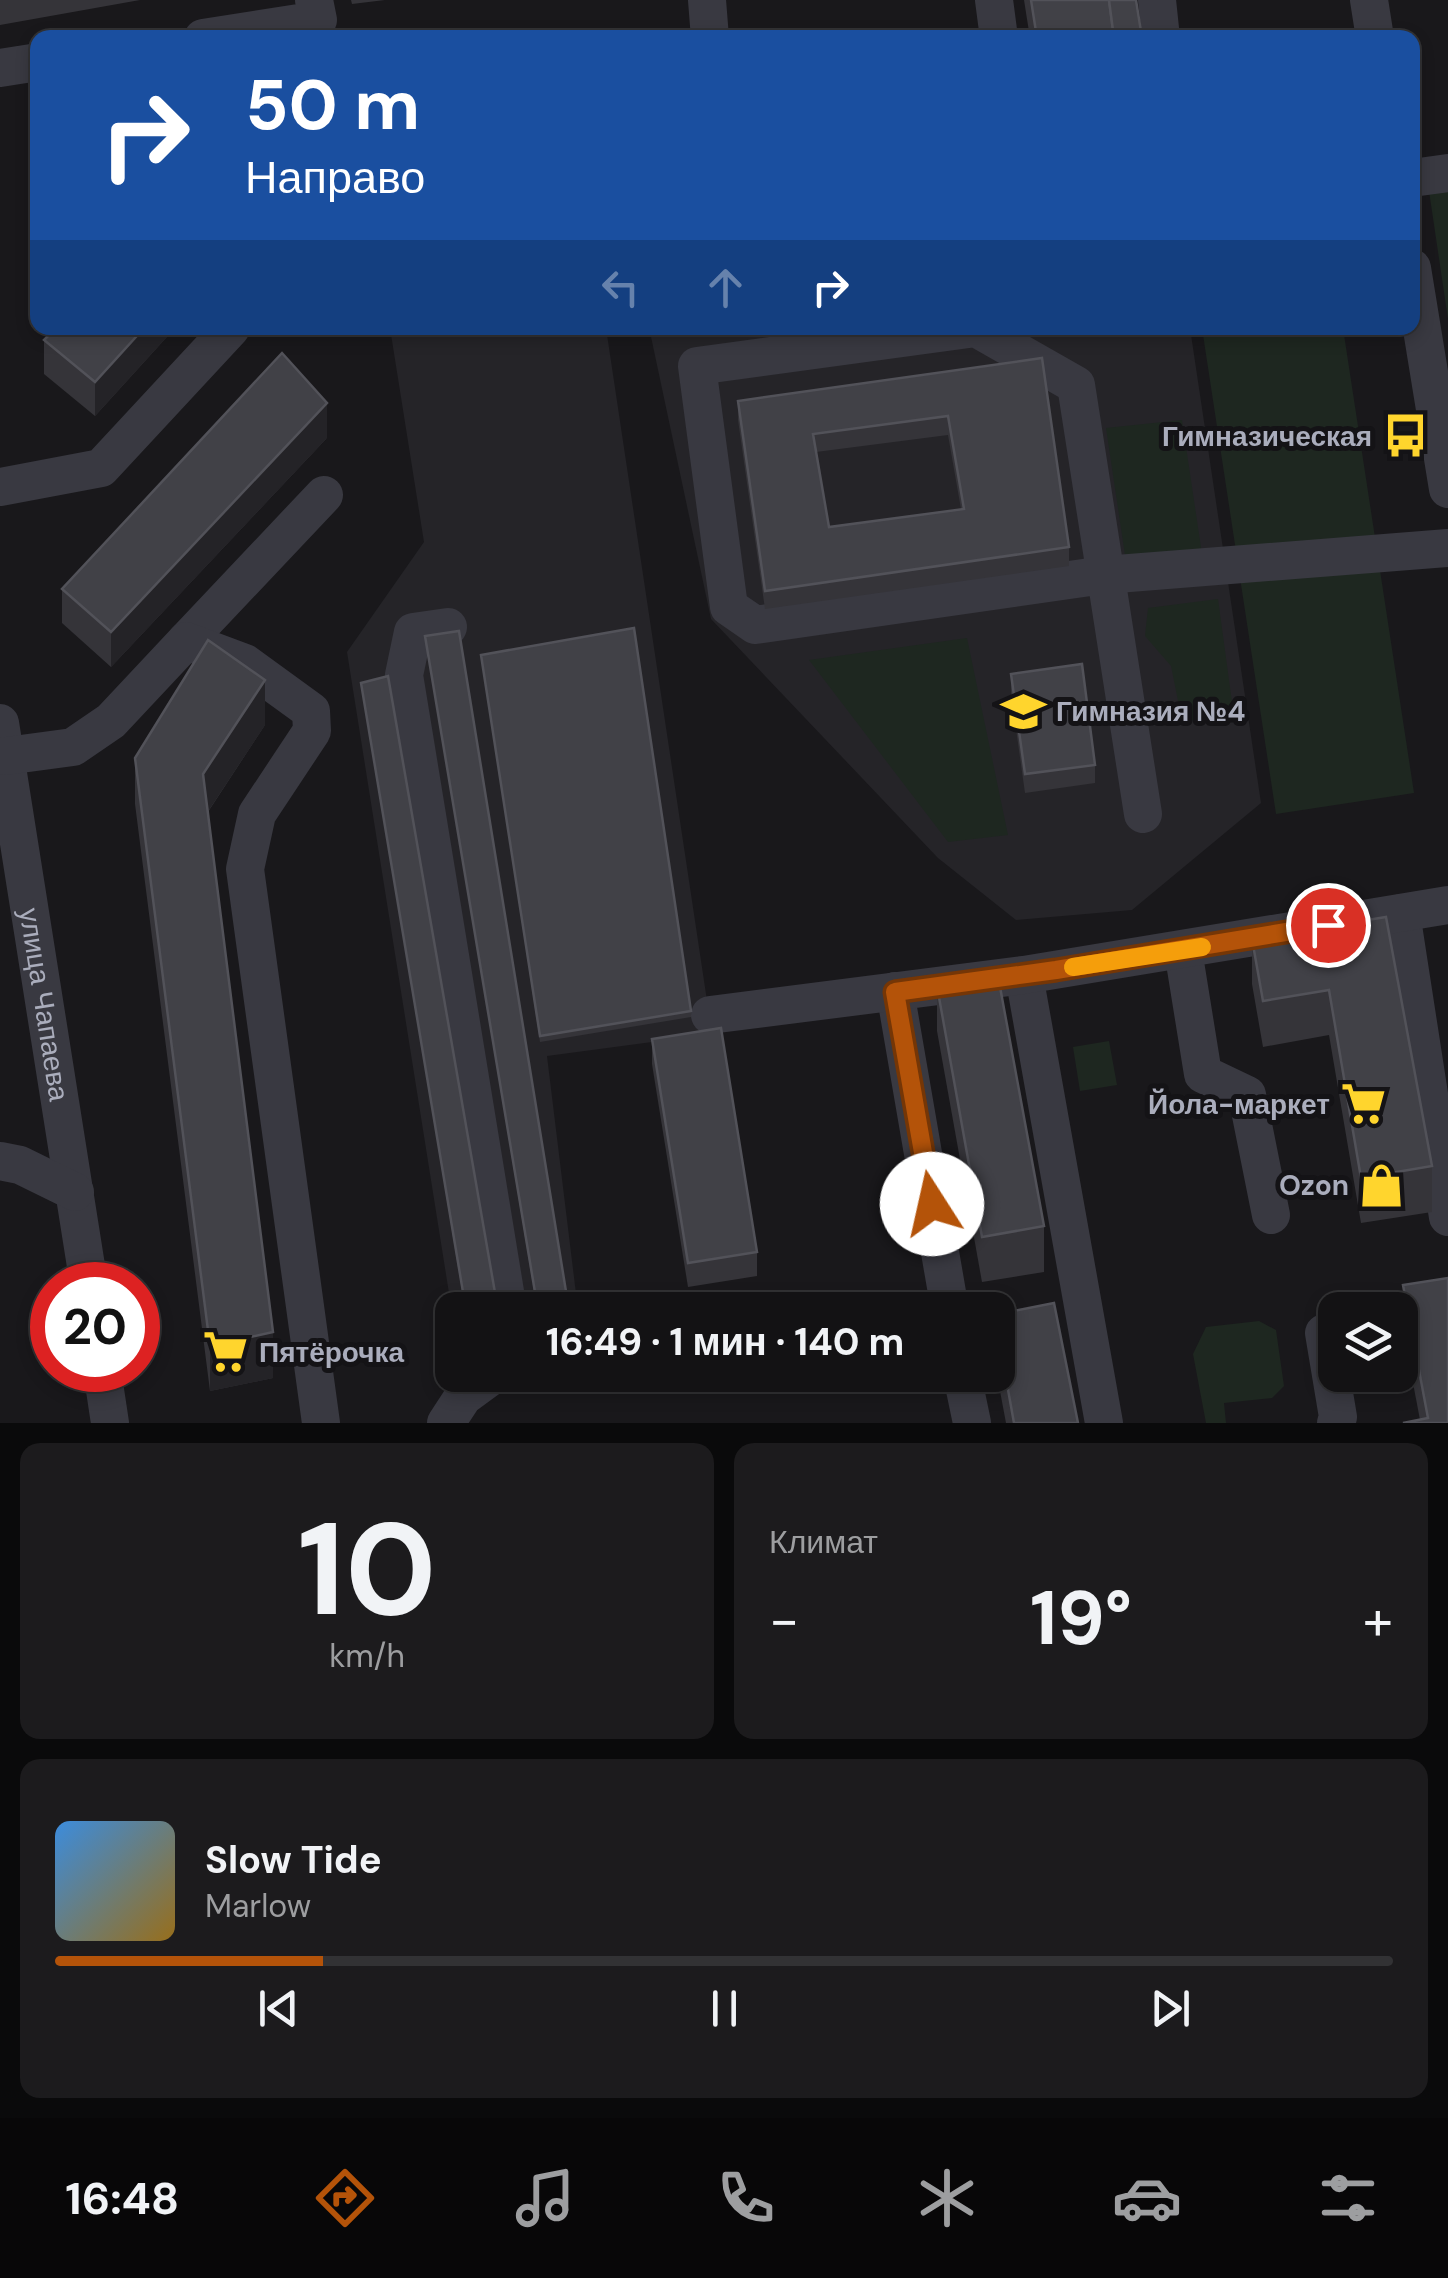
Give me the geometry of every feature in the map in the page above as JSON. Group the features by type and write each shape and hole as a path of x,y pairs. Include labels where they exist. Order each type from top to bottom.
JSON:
{"street":[{"path":"254,30 318,20 314,0"},
{"path":"707,0 709,30"},
{"path":"994,0 998,30"},
{"path":"1156,0 1160,30"},
{"path":"1370,0 1375,30"},
{"path":"0,68 30,63"},
{"path":"1420,177 1448,173"},
{"path":"1420,317 1448,489"},
{"path":"0,487 101,468 224,335"},
{"path":"925,335 697,366 728,607 755,624 1104,576 1448,548"},
{"path":"988,335 1076,384 1142,814"},
{"path":"2,749 73,747 111,720 324,494"},
{"path":"448,627 413,632 404,675 505,1292"},
{"path":"186,641 244,663 311,711 312,731 257,814 245,869 321,1423"},
{"name":"улица Чапаева","path":"2,749 86,1262"},
{"path":"710,1015 1024,975 1448,905"},
{"path":"1400,913 1448,1217"},
{"path":"1184,950 1203,1074 1247,1094 1271,1215"},
{"path":"1024,975 1104,1423"},
{"path":"895,992 947,1292"},
{"path":"0,1161 20,1165 75,1192"},
{"path":"105,1392 110,1423"},
{"path":"446,1423 470,1392"},
{"path":"966,1392 972,1423"},
{"path":"1334,1392 1336,1423"}],"shaded area":[{"path":"1448,189 1448,319 1429,191"},
{"path":"391,335 607,335 712,1034 547,1056 576,1292 449,1292 347,652 424,542"},
{"name":"Гимназия №4","path":"651,335 1191,335 1261,803 1132,910 1016,920 938,858 711,619"},
{"path":"1203,335 1344,335 1414,793 1276,814"},
{"path":"1182,420 1202,554 1126,562 1106,428"},
{"path":"1218,599 1234,717 1182,721 1171,666 1145,636 1148,608"},
{"path":"967,638 1008,835 948,842 809,660"},
{"path":"1109,1041 1117,1085 1080,1091 1073,1047"},
{"path":"1259,1321 1276,1330 1284,1386 1272,1398 1224,1403 1226,1423 1206,1423 1193,1354 1206,1327"}],"building":[{"path":"1031,0 1109,0 1113,30 1036,30"},
{"path":"1109,0 1136,0 1141,30 1113,30"},
{"path":"49,335 138,335 95,382 44,340"},
{"path":"282,353 327,403 111,632 62,589"},
{"path":"1042,358 1069,547 765,591 738,401","holes":["948,416 964,509 829,527 813,434"]},
{"path":"634,628 691,1011 540,1036 481,655"},
{"path":"459,631 566,1292 535,1292 425,636"},
{"path":"208,640 265,680 203,774 273,1332 210,1346 135,758"},
{"path":"1082,664 1095,765 1025,774 1011,674"},
{"path":"388,676 495,1292 463,1292 361,683"},
{"path":"1386,917 1432,1166 1361,1178 1329,990 1263,1001 1252,939"},
{"path":"998,976 1044,1226 982,1237 937,986"},
{"path":"721,1028 757,1252 688,1263 652,1039"},
{"path":"1448,1278 1448,1423 1403,1423 1428,1418 1418,1365 1418,1292 1404,1292 1403,1285"},
{"path":"1054,1303 1078,1423 1014,1423 1008,1392 1015,1392 1015,1311"}],"slow traffic":[{"path":"1073,967 1202,947"}],"place":[{"name":"Гимназическая","path":"1405,436"},
{"name":"Гимназия №4","path":"1023,711"},
{"name":"Йола-маркет","path":"1363,1104"},
{"name":"Ozon","path":"1382,1185"},
{"name":"Пятёрочка","path":"226,1352"}],"route":[{"path":"932,1204 895,992 1328,925"}]}
